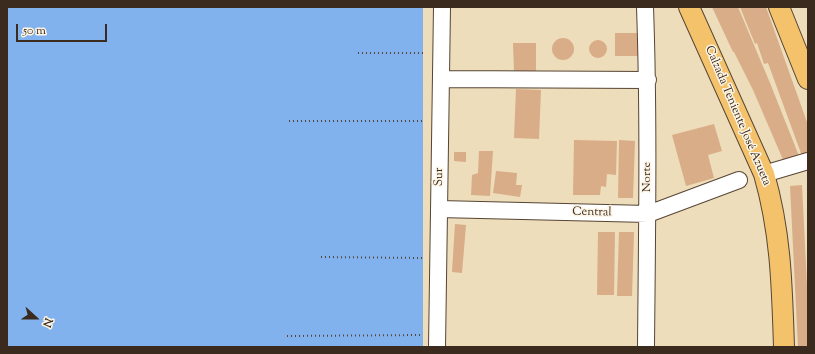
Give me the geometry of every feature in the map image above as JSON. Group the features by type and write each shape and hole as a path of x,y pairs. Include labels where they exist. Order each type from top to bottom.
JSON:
{"main road":[{"name":"Calzada Teniente José Azueta","path":"689,7 764,174 778,237 781,262 784,347"},
{"path":"779,7 807,72"}],"street":[{"name":"Sur","path":"437,347 442,7"},
{"name":"Norte","path":"645,7 648,80 646,347"},
{"path":"441,79 648,80"},
{"path":"764,174 808,161"},
{"name":"Central","path":"439,209 648,214 739,180"}],"path":[{"path":"358,53 423,53"},
{"path":"289,121 423,121"},
{"path":"321,257 423,258"},
{"path":"287,336 423,335"}],"water":[{"path":"7,7 423,7 423,347 7,347"}],"building":[{"path":"712,7 738,7 799,156 784,162 753,90"},
{"path":"740,7 766,7 808,125 808,154 802,156 768,63 764,64 757,43 755,44"},
{"path":"615,33 638,33 638,56 615,56"},
{"path":"563,38 571,41 574,49 571,57 563,60 555,57 552,49 555,41"},
{"path":"598,40 602,41 606,45 606,53 602,57 598,58 594,57 590,53 589,49 590,45 594,41"},
{"path":"513,43 536,43 536,71 514,72"},
{"path":"516,89 541,90 539,139 514,138"},
{"path":"714,124 722,151 708,155 714,178 686,186 672,135"},
{"path":"574,140 617,141 616,175 607,174 606,187 601,186 600,195 573,195"},
{"path":"619,140 635,141 633,198 618,198"},
{"path":"479,151 493,151 490,196 471,195 472,175 478,173"},
{"path":"454,152 466,152 466,162 454,161"},
{"path":"496,171 517,173 516,185 522,185 520,197 493,193"},
{"path":"802,185 808,306 808,347 798,347 790,186"},
{"path":"455,224 466,225 462,273 452,272"},
{"path":"598,232 615,232 614,295 597,295"},
{"path":"619,232 634,232 632,296 617,296"}]}
